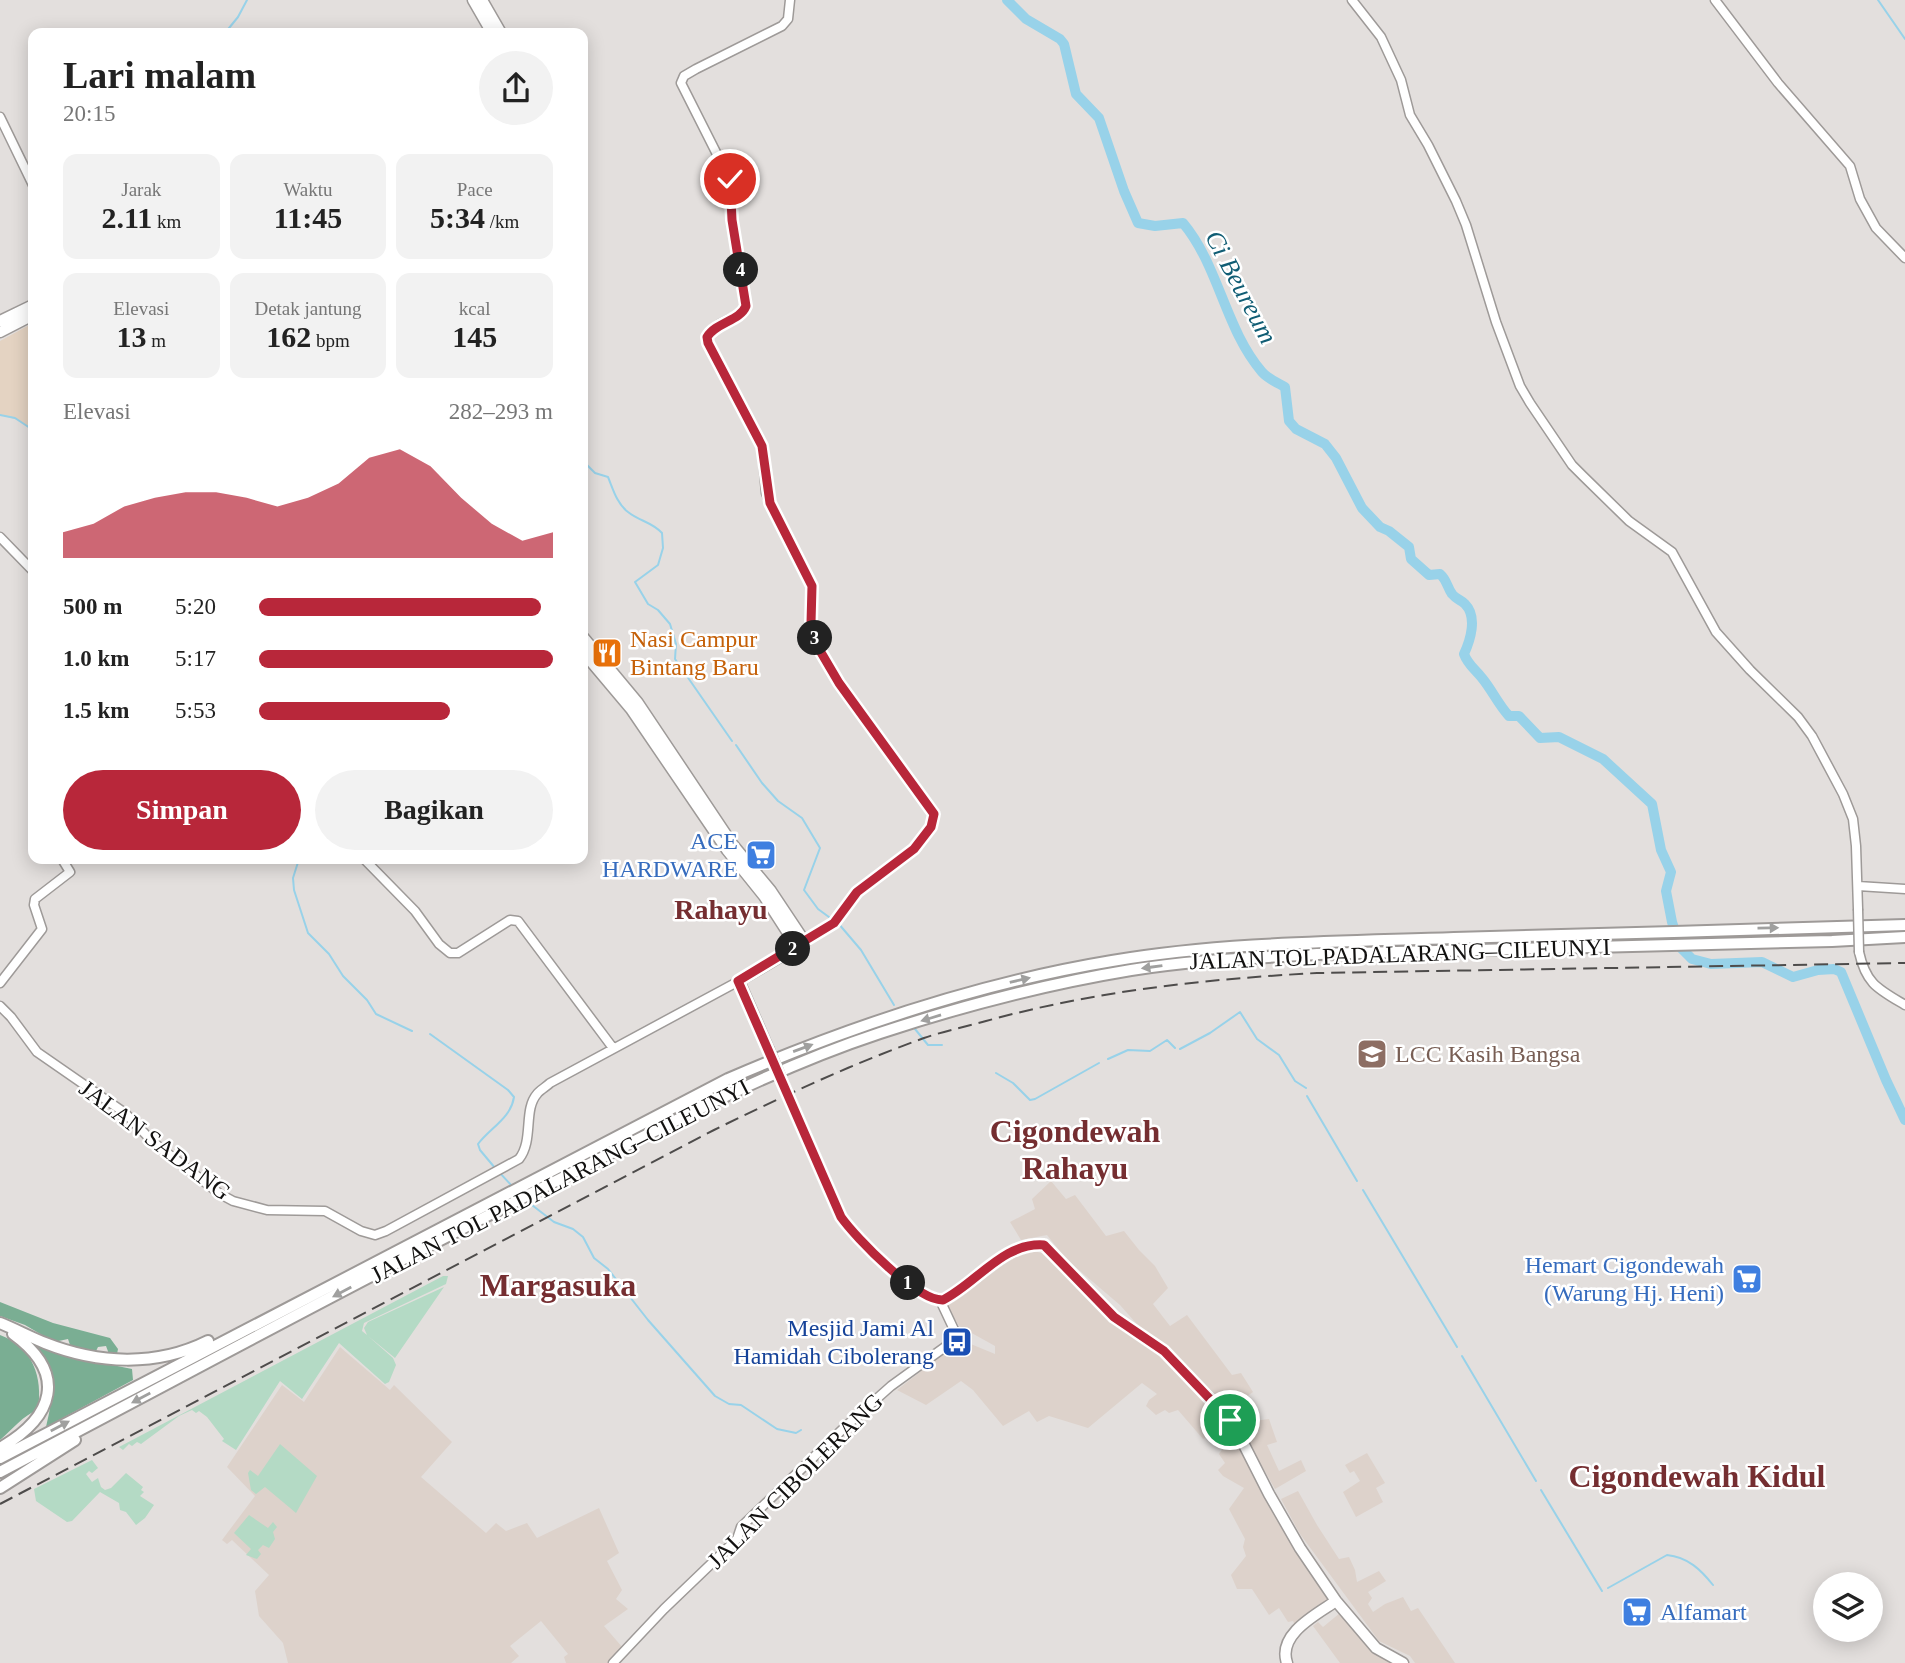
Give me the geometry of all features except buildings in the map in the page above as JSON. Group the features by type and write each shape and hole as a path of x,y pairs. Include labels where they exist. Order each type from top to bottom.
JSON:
{"highway":[{"name":"JALAN TOL PADALARANG–CILEUNYI","path":"525,1190 728,1079 787,1054 933,1002 1063,970 1191,950 1245,946 1905,925"},
{"name":"JALAN TOL PADALARANG–CILEUNYI","path":"0,1458 342,1279 745,1086 802,1061 894,1029 988,1002 1065,982 1143,969 1248,958 1905,937"},
{"path":"1832,941 1905,944"},
{"name":"JALAN TOL PADALARANG–CILEUNYI","path":"0,1472 508,1198"},
{"path":"0,1325 85,1355 122,1360 150,1359 198,1346 321,1284 342,1279"},
{"path":"0,1325 26,1343 38,1359 43,1368 48,1393 36,1421 0,1448"},
{"path":"0,1488 81,1437 111,1413"}],"main road":[{"path":"473,0 489,28"},
{"path":"482,0 498,28"},
{"path":"0,321 28,307"},
{"path":"0,332 28,318"},
{"path":"588,643 638,703 675,767"},
{"path":"588,658 675,767 768,894 801,944 738,981 833,1202 853,1234 898,1275 934,1300 952,1295 1011,1252 1028,1245 1046,1246 1114,1317 1164,1351 1225,1414 1235,1427 1300,1548 1336,1601 1376,1648 1404,1663"},
{"path":"1287,1663 1285,1650 1292,1637 1336,1601"}],"street":[{"path":"790,0 788,19 782,26 696,69 684,76 681,83 730,179 732,220 746,304 744,311 712,329 707,337 708,343 762,446 770,503 812,586 811,623 819,649 839,683 934,814 931,827 914,849 857,892 835,922 801,944"},
{"path":"1352,0 1381,37 1402,82 1410,115 1456,201 1520,386 1572,465 1629,521 1672,552 1716,632 1807,729 1843,794 1853,819 1859,953 1863,972 1870,981 1905,1004"},
{"path":"1714,0 1778,83 1850,166 1860,199 1876,228 1905,258"},
{"path":"0,117 28,175"},
{"path":"0,537 28,566"},
{"path":"0,983 42,929 34,905 35,899 70,872 65,864"},
{"path":"369,864 415,911 439,944 450,953 458,953 510,920 518,921 612,1048 738,981"},
{"path":"1858,886 1905,889"},
{"name":"JALAN SADANG","path":"0,1006 37,1052 125,1113 153,1142 209,1187 233,1201 267,1210 325,1211 361,1231 375,1235 519,1159 524,1153 532,1104 537,1094 550,1083 612,1048"},
{"name":"JALAN CIBOLERANG","path":"613,1663 664,1609 737,1539 741,1527 836,1434 891,1387 956,1339 940,1300"}],"shaded area":[{"path":"28,326 28,427 18,420 0,415 0,341"},
{"path":"1051,1181 1066,1199 1075,1195 1106,1236 1124,1231 1155,1266 1168,1288 1153,1304 1170,1326 1187,1315 1232,1375 1241,1373 1253,1392 1242,1400 1254,1421 1269,1419 1277,1442 1267,1445 1279,1471 1301,1460 1306,1471 1275,1489 1229,1409 1170,1349 1143,1331 1120,1305 1066,1259 1047,1235 1021,1240 1010,1222 1035,1209 1032,1199"},
{"path":"1025,1249 1050,1255 1114,1325 1153,1350 1220,1415 1299,1554 1332,1600 1295,1625 1293,1621 1288,1622 1279,1608 1269,1615 1252,1589 1237,1589 1231,1575 1246,1556 1243,1547 1245,1539 1229,1509 1244,1488 1218,1470 1225,1463 1219,1454 1228,1441 1224,1438 1216,1442 1210,1435 1203,1439 1178,1410 1169,1413 1165,1410 1156,1415 1146,1406 1157,1394 1142,1383 1088,1428 1049,1416 1037,1422 1029,1411 1003,1426 973,1390 961,1381 926,1405 897,1390 961,1340 995,1354 995,1346 959,1326 947,1306"},
{"path":"340,1347 390,1390 394,1385 452,1442 421,1477 486,1533 496,1523 506,1531 527,1523 537,1538 599,1508 619,1553 607,1561 622,1590 616,1599 628,1609 604,1626 623,1648 608,1663 566,1663 564,1657 568,1654 541,1621 510,1646 519,1656 511,1663 288,1663 283,1643 259,1616 255,1591 269,1575 232,1540 227,1544 222,1540 255,1496 227,1467 282,1385 304,1402"},
{"path":"1367,1453 1385,1483 1376,1488 1383,1502 1356,1517 1343,1492 1360,1481 1354,1471 1350,1473 1345,1465"},
{"path":"1298,1491 1339,1559 1349,1557 1357,1582 1379,1571 1386,1581 1368,1592 1372,1598 1368,1604 1373,1612 1403,1597 1411,1611 1418,1608 1455,1663 1415,1663 1410,1656 1379,1641 1300,1534 1281,1499"},
{"path":"1340,1613 1365,1643 1394,1663 1340,1663 1313,1626 1318,1622 1323,1627"}],"green space":[{"path":"443,1276 448,1276 446,1284 364,1323 362,1331 367,1335 364,1328 368,1322 444,1287 395,1358 368,1336 393,1358 396,1365 389,1382 385,1384 339,1343 302,1399 280,1381 236,1450 222,1441 224,1439 207,1417 192,1410 179,1416 141,1444 129,1444 123,1450 119,1447"},
{"path":"0,1302 53,1323 110,1338 118,1349 117,1354 109,1354 106,1346 98,1347 95,1353 70,1345 68,1339 54,1342 25,1325 0,1316"},
{"path":"0,1335 21,1347 28,1355 37,1375 39,1398 38,1410 23,1419 0,1440"},
{"path":"32,1344 78,1358 132,1369 133,1380 46,1427 51,1404 51,1383 45,1363"},
{"path":"280,1444 317,1476 296,1513 265,1487 256,1494 251,1490 248,1473 250,1470 258,1476"},
{"path":"92,1460 98,1468 86,1474 92,1482 98,1478 105,1490 111,1488 126,1473 143,1487 141,1490 144,1492 140,1496 154,1505 145,1518 136,1525 126,1512 120,1510 119,1503 100,1492 72,1521 67,1522 36,1501 34,1489"},
{"path":"249,1515 268,1528 273,1522 277,1527 273,1532 275,1539 269,1548 263,1545 258,1550 261,1554 257,1559 246,1555 251,1549 234,1533"}],"waterway":[{"path":"229,28 247,0"},
{"name":"Ci Beureum","path":"1007,0 1026,19 1064,44 1076,94 1099,118 1138,223 1155,226 1183,223 1205,258 1249,355 1264,374 1285,387 1289,421 1296,429 1325,444 1336,458 1362,508 1380,527 1409,547 1411,559 1429,575 1440,574 1452,594 1469,609 1472,629 1464,654 1509,716 1519,716 1540,738 1559,737 1603,759 1652,804 1661,850 1671,872 1666,891 1680,947 1692,959 1711,964 1762,962 1793,977 1818,970 1834,969 1841,972 1905,1120"},
{"path":"1878,0 1905,39"},
{"path":"0,415 15,418 28,427"},
{"path":"588,466 595,473 608,477 624,509 662,533 663,548 658,565 635,582 648,604 658,610 670,624 676,644 675,659 732,741"},
{"path":"736,745 778,801 802,818 820,848 804,890 818,909 833,920"},
{"path":"297,864 293,878 294,890 308,933 329,954 343,976 367,1000 376,1014 412,1031"},
{"path":"838,923 861,950 894,1005"},
{"path":"1180,1049 1210,1033 1240,1012 1257,1039 1279,1055 1295,1081 1306,1088"},
{"path":"915,1029 928,1045 942,1045"},
{"path":"430,1034 514,1097 509,1111 478,1144 495,1168"},
{"path":"1108,1059 1128,1050 1150,1051 1167,1040 1175,1048"},
{"path":"996,1073 1013,1083 1030,1100 1099,1063"},
{"path":"1307,1096 1357,1181"},
{"path":"499,1172 512,1186"},
{"path":"1363,1190 1457,1347"},
{"path":"528,1202 554,1222 573,1229 583,1237 594,1258 608,1269 648,1320 715,1396 729,1404 741,1405 777,1429 796,1433 801,1430"},
{"path":"1462,1356 1536,1481"},
{"path":"1541,1490 1602,1591"},
{"path":"1608,1588 1667,1555 1681,1558 1693,1565 1713,1585"}],"railway":[{"path":"0,1504 714,1130 844,1070 939,1033 1109,994 1275,976 1317,973 1905,963"}],"place":[{"name":"Nasi Campur Bintang Baru","path":"607,653"},
{"name":"ACE HARDWARE","path":"761,855"},
{"name":"LCC Kasih Bangsa","path":"1372,1054"},
{"name":"Hemart Cigondewah (Warung Hj. Heni)","path":"1747,1279"},
{"name":"Mesjid Jami Al Hamidah Cibolerang","path":"957,1342"},
{"name":"Alfamart","path":"1637,1612"}],"district":[{"name":"Rahayu","path":"721,909"},
{"name":"Cigondewah Rahayu","path":"1075,1150"},
{"name":"Margasuka","path":"558,1285"},
{"name":"Cigondewah Kidul","path":"1697,1476"}],"route":[{"path":"730,179 732,220 746,306 741,314 712,329 707,337 708,343 762,446 766,493 812,586 810,615 819,649 839,683 934,810 931,827 914,849 857,892 834,923 738,981 841,1217 853,1234 898,1275 934,1300 943,1300 1011,1252 1028,1245 1044,1245 1114,1317 1164,1351 1230,1420"}]}
